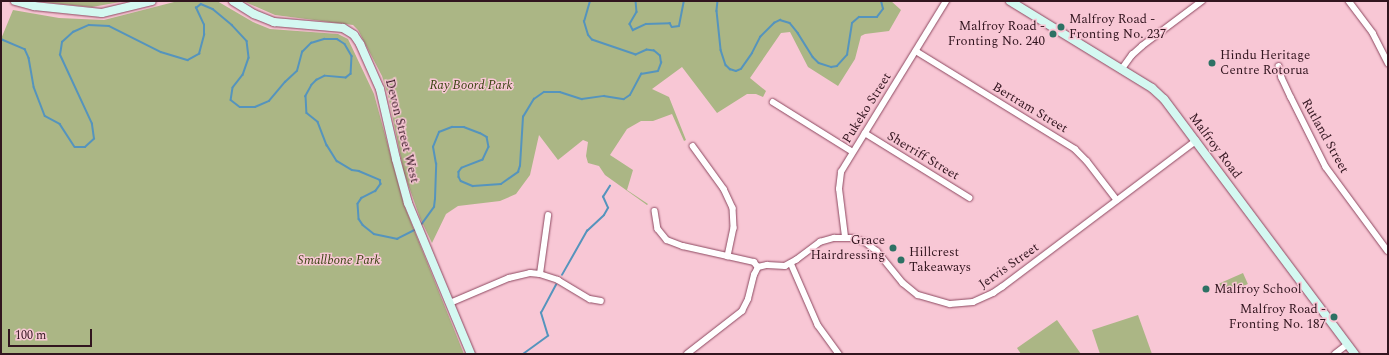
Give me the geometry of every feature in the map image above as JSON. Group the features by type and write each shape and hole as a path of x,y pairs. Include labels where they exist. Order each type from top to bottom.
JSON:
{"main road":[{"path":"15,1 34,6 102,13 152,1"},
{"name":"Devon Street West","path":"233,1 254,14 274,22 338,27 354,35 366,56 380,89 400,175 413,216 471,354"},
{"name":"Malfroy Road","path":"1016,2 1159,93 1355,354"}],"street":[{"name":"Pukeko Street","path":"845,237 839,179 845,164 946,1"},
{"path":"1121,70 1132,55 1142,46 1202,1"},
{"path":"1349,1 1373,33 1388,63"},
{"name":"Bertram Street","path":"916,51 1075,149 1087,161 1117,200"},
{"name":"Rutland Street","path":"1279,66 1282,78 1288,91 1326,167 1388,251"},
{"path":"773,102 853,152"},
{"name":"Sherriff Street","path":"865,133 970,198"},
{"name":"Jervis Street","path":"758,267 767,265 780,266 791,263 820,242 845,237 858,240 877,251 903,283 918,295 939,302 961,304 973,302 993,293 1196,141"},
{"path":"694,146 724,189 732,208 734,228 728,256"},
{"path":"655,211 658,229 667,240 683,246 754,262 758,267 754,275 748,299 742,311 687,354"},
{"path":"540,274 548,216"},
{"path":"791,263 818,324 839,354"},
{"path":"450,303 520,274 540,274 558,280 590,298 601,301"},
{"path":"1335,354 1348,344"}],"green space":[{"path":"32,1 126,1 92,7"},
{"name":"Smallbone Park","path":"178,1 217,1 253,22 270,29 338,34 348,39 374,94 404,205 464,354 1,354 1,39 13,10 59,18 104,20"},
{"name":"Ray Boord Park","path":"243,1 891,1 901,10 889,31 865,34 861,36 855,59 838,86 808,67 790,32 781,33 750,78 766,91 763,97 756,94 747,94 717,113 682,67 652,89 669,97 686,140 684,141 672,114 653,121 641,121 627,129 610,155 633,170 627,190 648,204 647,205 605,175 599,166 588,163 586,156 588,142 583,140 558,160 539,135 530,175 516,194 500,201 458,206 446,214 432,243 420,218 404,173 388,95 382,76 358,30 353,25 275,15"},
{"path":"1243,273 1248,284 1224,295 1219,284"},
{"path":"1138,315 1152,354 1100,354 1092,330"},
{"path":"1057,320 1081,354 1021,354 1017,348"}],"waterway":[{"path":"421,225 434,207 436,164 433,147 439,132 452,127 464,127 487,137 489,147 483,160 462,168 459,172 459,177 461,181 473,186 501,184 518,172 520,166 523,117 534,99 544,92 560,92 582,99 604,96 624,99 630,95 641,74 658,71 661,63 660,56 654,51 647,50 636,55 592,40 588,35 584,22 590,1"},
{"path":"636,1 637,12 630,24 633,30 646,24 670,23 672,27 679,26 684,1"},
{"path":"718,1 717,11 721,50 726,65 730,69 736,71 741,69 752,53 760,37 774,23 780,20 790,23 813,57 819,63 831,67 837,66 847,55 852,23 859,17 877,17 883,9 881,1"},
{"path":"1,39 25,49 29,58 34,87 45,116 60,124 75,147 85,147 94,139 92,124 60,55 62,42 73,32 89,25 109,26 161,52 188,60 199,54 204,35 204,25 196,8 201,4 213,9 232,25 247,41 249,58 243,75 233,88 231,100 240,107 255,107 269,101 285,82 297,71 302,52 311,43 324,39 337,39 345,44 352,56 351,74 346,78 325,76 317,80 312,85 306,96 307,113 318,122 327,145 337,161 352,170 359,171 380,180 381,184 376,191 362,198 358,204 359,219 363,225 374,234 397,239 417,229"},
{"path":"562,275 587,231 604,215 608,208 603,197 610,186"},
{"path":"523,354 548,336 541,313 556,285"}],"place":[{"name":"Malfroy Road - Fronting No. 237","path":"1061,27"},
{"name":"Malfroy Road - Fronting No. 240","path":"1053,34"},
{"name":"Hindu Heritage Centre Rotorua","path":"1212,63"},
{"name":"Grace Hairdressing","path":"893,248"},
{"name":"Hillcrest Takeaways","path":"901,260"},
{"name":"Malfroy School","path":"1206,289"},
{"name":"Malfroy Road - Fronting No. 187","path":"1334,317"}]}
